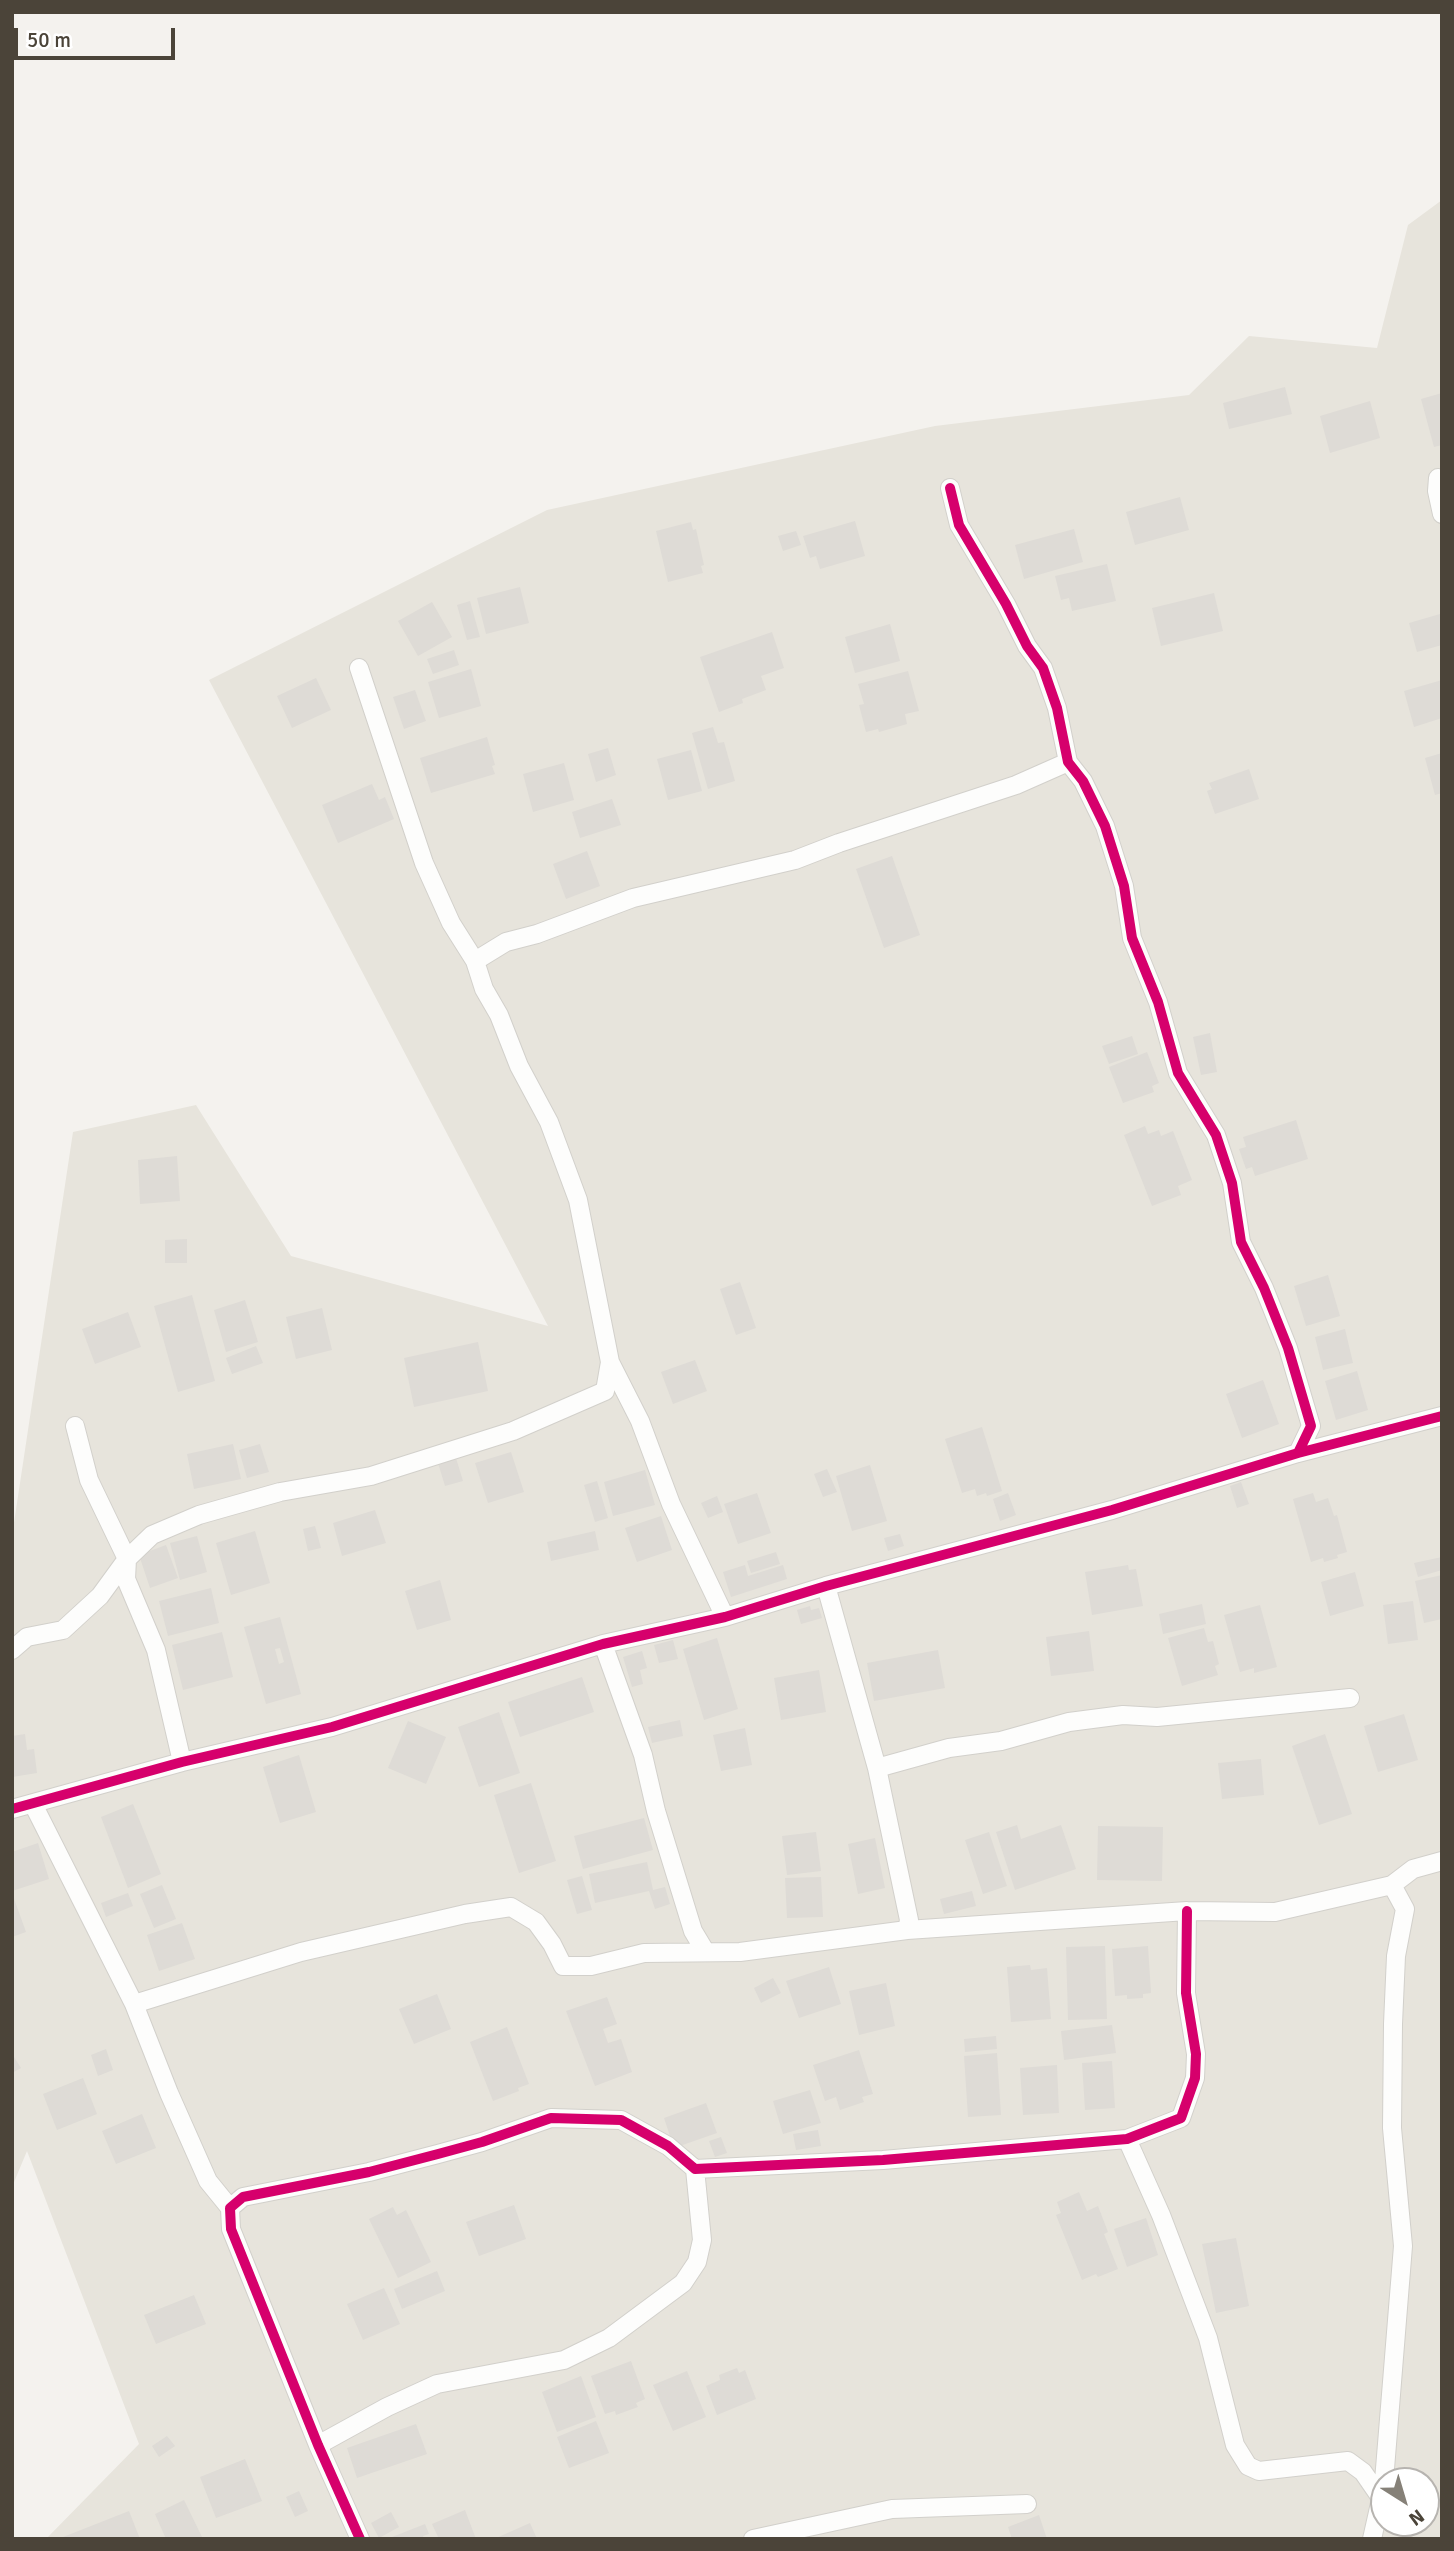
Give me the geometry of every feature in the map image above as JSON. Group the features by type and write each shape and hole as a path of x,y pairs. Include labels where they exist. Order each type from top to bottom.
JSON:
{"street":[{"path":"1438,478 1437,491 1442,514"},
{"path":"950,488 959,525 1006,604 1027,646 1043,668 1057,708 1068,762 1083,781 1105,826 1124,886 1132,938 1158,1002 1178,1073 1216,1135 1232,1183 1241,1242 1264,1288 1288,1348 1311,1426 1298,1453"},
{"path":"359,668 424,863 451,923 475,961 484,989 499,1015 519,1066 549,1122 578,1200 610,1362 640,1421 671,1504 725,1617"},
{"path":"475,961 506,942 537,934 633,898 795,860 1016,785 1068,762"},
{"path":"12,1650 27,1637 63,1630 100,1596 127,1559 152,1535 199,1515 280,1492 371,1476 513,1431 605,1391 610,1362"},
{"path":"12,1809 182,1762 332,1727 603,1644 725,1617 826,1586 1112,1510 1298,1453 1442,1416"},
{"path":"75,1426 89,1480 127,1559 126,1579 156,1650 182,1762"},
{"path":"826,1586 877,1768 909,1920 907,1930"},
{"path":"603,1644 643,1755 656,1811 693,1931 705,1951"},
{"path":"877,1768 948,1748 1002,1741 1069,1722 1123,1715 1157,1717 1350,1699"},
{"path":"33,1804 134,2004 208,2181 230,2208 231,2229 318,2445 360,2539"},
{"path":"134,2004 301,1952 465,1914 511,1907 536,1922 552,1944 563,1966 591,1966 644,1954 740,1952 907,1930 1187,1911 1275,1912 1392,1885 1413,1869 1442,1861"},
{"path":"1385,2467 1403,2246 1392,2128 1396,1956 1405,1909 1392,1885"},
{"path":"230,2208 243,2197 369,2172 482,2142 551,2118 621,2120 668,2146 695,2169 883,2160 1128,2139 1181,2118 1195,2078 1196,2053 1186,1993 1187,1911"},
{"path":"1128,2139 1161,2215 1208,2338 1236,2445 1248,2466 1259,2471 1348,2462 1363,2472 1370,2483"},
{"path":"318,2445 387,2407 437,2384 564,2360 609,2338 683,2283 697,2262 702,2240 695,2169"},
{"path":"753,2539 892,2509 1027,2504"}],"shaded area":[{"path":"1442,200 1442,2539 46,2539 139,2444 27,2151 12,2187 12,1536 73,1132 196,1105 291,1256 548,1326 209,680 547,510 935,426 1189,395 1249,336 1377,348 1408,225"}],"building":[{"path":"1285,387 1292,414 1229,429 1223,403"},
{"path":"1442,393 1442,445 1434,447 1421,399"},
{"path":"1370,401 1380,438 1330,453 1320,416"},
{"path":"1180,497 1189,530 1135,545 1126,512"},
{"path":"855,521 865,556 820,569 816,556 810,558 803,536"},
{"path":"691,522 693,530 696,529 704,565 701,566 703,573 668,582 656,531"},
{"path":"1074,529 1083,562 1024,579 1015,545"},
{"path":"796,531 801,545 783,551 778,536"},
{"path":"1107,564 1116,601 1072,611 1069,598 1061,600 1055,576"},
{"path":"520,587 529,623 486,634 477,598"},
{"path":"1214,593 1223,631 1161,646 1152,608"},
{"path":"470,601 480,637 467,640 457,605"},
{"path":"432,602 452,637 418,656 398,621"},
{"path":"1440,614 1442,645 1417,652 1409,623"},
{"path":"890,624 900,661 855,673 845,637"},
{"path":"772,632 784,668 761,676 766,690 719,712 700,657"},
{"path":"454,650 459,665 433,674 427,659"},
{"path":"471,669 481,706 439,718 428,682"},
{"path":"908,671 919,711 905,714 907,724 879,732 878,729 866,732 859,705 864,704 858,684"},
{"path":"316,678 331,710 292,728 277,696"},
{"path":"1442,680 1442,718 1414,727 1404,691"},
{"path":"415,690 426,721 404,729 393,697"},
{"path":"713,727 718,743 724,742 735,781 708,789 692,733"},
{"path":"487,737 495,774 431,793 420,758"},
{"path":"608,748 616,775 596,782 588,754"},
{"path":"691,750 702,791 668,800 657,759"},
{"path":"1442,753 1442,793 1435,795 1425,758"},
{"path":"564,763 574,800 533,812 523,774"},
{"path":"1249,769 1259,799 1215,814 1207,791 1212,789 1209,783"},
{"path":"372,784 379,800 385,797 394,819 338,843 322,805"},
{"path":"612,799 621,825 580,838 572,812"},
{"path":"587,851 600,886 566,899 553,864"},
{"path":"892,856 920,935 884,948 856,869"},
{"path":"1210,1033 1217,1072 1201,1075 1193,1037"},
{"path":"1132,1036 1138,1054 1109,1064 1102,1046"},
{"path":"1147,1052 1159,1083 1152,1086 1154,1092 1123,1103 1109,1067"},
{"path":"1296,1120 1308,1159 1255,1176 1252,1167 1246,1169 1239,1149 1246,1147 1243,1137"},
{"path":"1145,1126 1148,1134 1159,1130 1161,1136 1173,1131 1192,1180 1178,1186 1181,1195 1152,1206 1124,1135"},
{"path":"177,1156 180,1201 140,1204 138,1160"},
{"path":"187,1239 187,1263 165,1263 165,1240"},
{"path":"1328,1275 1340,1316 1306,1326 1294,1286"},
{"path":"740,1282 756,1328 736,1335 720,1289"},
{"path":"192,1295 215,1381 178,1392 154,1306"},
{"path":"245,1300 258,1342 226,1352 214,1310"},
{"path":"322,1308 332,1350 296,1359 286,1317"},
{"path":"128,1312 141,1347 95,1364 82,1329"},
{"path":"1345,1329 1353,1363 1323,1370 1315,1337"},
{"path":"478,1342 488,1391 414,1407 404,1358"},
{"path":"256,1346 263,1363 232,1374 226,1358"},
{"path":"695,1360 707,1391 673,1404 661,1372"},
{"path":"1357,1371 1368,1410 1336,1420 1325,1381"},
{"path":"1263,1380 1279,1424 1242,1438 1226,1394"},
{"path":"982,1427 1002,1491 977,1496 975,1489 962,1493 945,1439"},
{"path":"233,1444 241,1479 194,1489 187,1454"},
{"path":"260,1444 269,1472 247,1478 239,1450"},
{"path":"511,1452 524,1492 488,1503 475,1463"},
{"path":"456,1458 463,1481 445,1486 438,1463"},
{"path":"870,1465 887,1521 852,1531 836,1476"},
{"path":"827,1469 837,1492 823,1497 814,1474"},
{"path":"645,1470 655,1505 613,1516 604,1482"},
{"path":"597,1481 608,1518 595,1522 584,1485"},
{"path":"1241,1482 1249,1504 1237,1508 1230,1486"},
{"path":"757,1493 771,1533 738,1544 724,1504"},
{"path":"1008,1493 1016,1515 1000,1521 993,1499"},
{"path":"1313,1493 1316,1502 1328,1498 1334,1516 1337,1515 1347,1552 1324,1562 1323,1558 1311,1562 1293,1499"},
{"path":"717,1496 723,1512 708,1518 701,1503"},
{"path":"375,1510 386,1543 342,1556 333,1523"},
{"path":"661,1516 672,1550 637,1562 625,1528"},
{"path":"315,1526 321,1548 308,1551 303,1529"},
{"path":"255,1531 270,1583 231,1595 216,1543"},
{"path":"595,1531 599,1550 551,1561 547,1542"},
{"path":"900,1534 904,1546 888,1551 884,1538"},
{"path":"197,1536 207,1572 180,1580 170,1543"},
{"path":"166,1545 178,1578 150,1588 139,1555"},
{"path":"776,1552 780,1564 751,1573 747,1561"},
{"path":"1442,1557 1442,1570 1418,1577 1414,1563"},
{"path":"745,1565 748,1576 783,1565 787,1579 731,1597 723,1572"},
{"path":"1128,1565 1129,1570 1136,1569 1143,1606 1092,1615 1085,1572"},
{"path":"1355,1572 1364,1606 1330,1616 1321,1582"},
{"path":"1442,1575 1442,1619 1424,1623 1415,1581"},
{"path":"440,1580 451,1620 417,1630 405,1591"},
{"path":"211,1588 219,1623 168,1636 159,1601"},
{"path":"1413,1601 1418,1640 1388,1644 1383,1605"},
{"path":"1202,1604 1206,1624 1163,1634 1159,1614"},
{"path":"1260,1605 1277,1667 1254,1673 1254,1668 1240,1672 1224,1615"},
{"path":"810,1606 811,1610 819,1608 822,1618 801,1624 797,1610"},
{"path":"280,1617 301,1694 266,1704 244,1627","holes":["280,1648 284,1662 279,1664 275,1649"]},
{"path":"1204,1628 1208,1642 1213,1641 1219,1664 1215,1666 1218,1675 1182,1686 1168,1638"},
{"path":"1089,1631 1094,1671 1051,1676 1046,1637"},
{"path":"222,1632 233,1677 183,1690 172,1645"},
{"path":"717,1638 738,1709 704,1720 683,1649"},
{"path":"673,1640 678,1659 659,1663 654,1645"},
{"path":"938,1650 945,1688 874,1701 867,1663"},
{"path":"642,1651 647,1668 640,1670 643,1684 632,1687 623,1657"},
{"path":"819,1670 826,1712 781,1720 774,1678"},
{"path":"582,1677 594,1712 520,1737 508,1702"},
{"path":"499,1712 520,1773 479,1787 458,1727"},
{"path":"1404,1714 1418,1760 1378,1772 1364,1726"},
{"path":"680,1720 683,1736 652,1743 648,1727"},
{"path":"408,1721 446,1737 426,1784 388,1768"},
{"path":"745,1728 752,1765 721,1771 713,1735"},
{"path":"25,1734 27,1750 34,1749 37,1773 12,1777 12,1736"},
{"path":"1325,1734 1352,1814 1319,1825 1292,1746"},
{"path":"299,1755 316,1812 280,1823 263,1767"},
{"path":"1261,1759 1264,1795 1222,1799 1218,1763"},
{"path":"531,1783 556,1861 519,1873 494,1795"},
{"path":"133,1804 161,1874 128,1888 101,1817"},
{"path":"644,1818 653,1850 583,1869 574,1836"},
{"path":"1017,1825 1021,1839 1061,1825 1076,1869 1015,1890 996,1832"},
{"path":"1098,1826 1163,1827 1162,1881 1097,1880"},
{"path":"816,1832 821,1871 787,1875 782,1836"},
{"path":"989,1832 1007,1886 983,1894 965,1840"},
{"path":"875,1838 885,1888 858,1894 848,1844"},
{"path":"38,1843 49,1879 12,1891 12,1852"},
{"path":"647,1862 653,1890 665,1887 670,1904 655,1909 649,1891 595,1903 589,1874"},
{"path":"582,1876 592,1910 577,1914 567,1880"},
{"path":"821,1877 823,1917 787,1918 785,1878"},
{"path":"162,1885 176,1919 154,1928 140,1894"},
{"path":"972,1891 976,1906 944,1914 940,1899"},
{"path":"12,1893 26,1932 12,1937"},
{"path":"128,1893 133,1906 106,1917 101,1903"},
{"path":"182,1923 195,1959 159,1971 147,1935"},
{"path":"1105,1946 1107,2019 1068,2020 1066,1947"},
{"path":"1148,1946 1151,1993 1143,1994 1143,1998 1127,1999 1127,1995 1115,1996 1112,1949"},
{"path":"1030,1965 1031,1970 1047,1968 1051,2019 1011,2022 1007,1967"},
{"path":"829,1967 841,2004 799,2018 786,1981"},
{"path":"773,1978 781,1993 761,2003 754,1988"},
{"path":"886,1983 895,2026 859,2035 849,1991"},
{"path":"437,1994 451,2029 414,2044 399,2009"},
{"path":"607,1997 617,2024 603,2029 608,2043 621,2039 632,2072 595,2086 566,2011"},
{"path":"1112,2025 1116,2053 1064,2060 1061,2031"},
{"path":"507,2027 529,2084 493,2101 470,2042"},
{"path":"996,2036 997,2049 965,2052 964,2039"},
{"path":"106,2049 113,2070 98,2076 91,2055"},
{"path":"859,2050 873,2094 862,2097 864,2102 840,2110 836,2097 825,2101 813,2065"},
{"path":"997,2053 1001,2115 968,2117 964,2056"},
{"path":"12,2054 21,2068 12,2073"},
{"path":"1112,2061 1115,2108 1085,2110 1082,2063"},
{"path":"1057,2065 1059,2113 1023,2115 1020,2068"},
{"path":"83,2078 97,2114 57,2130 43,2094"},
{"path":"810,2090 821,2123 783,2134 773,2101"},
{"path":"706,2103 717,2133 674,2148 664,2118"},
{"path":"142,2114 156,2148 116,2164 102,2131"},
{"path":"818,2130 821,2146 796,2150 793,2134"},
{"path":"721,2137 727,2153 715,2157 709,2141"},
{"path":"1079,2192 1087,2211 1098,2206 1108,2232 1104,2234 1118,2269 1082,2280 1056,2215 1061,2213 1057,2202"},
{"path":"514,2205 526,2239 479,2256 466,2222"},
{"path":"393,2207 397,2215 406,2210 431,2262 398,2278 369,2219"},
{"path":"1146,2218 1158,2255 1127,2267 1114,2229"},
{"path":"1236,2238 1249,2306 1216,2313 1202,2244"},
{"path":"437,2271 445,2291 402,2309 394,2289"},
{"path":"384,2288 400,2324 363,2340 347,2304"},
{"path":"194,2295 206,2324 156,2344 144,2315"},
{"path":"631,2361 645,2399 636,2403 638,2407 616,2415 615,2411 605,2414 591,2376"},
{"path":"737,2368 739,2373 745,2370 756,2399 717,2415 706,2386 720,2380 719,2375"},
{"path":"687,2371 706,2417 673,2431 653,2385"},
{"path":"581,2376 596,2417 557,2432 542,2392"},
{"path":"596,2421 609,2453 569,2468 557,2437"},
{"path":"416,2424 427,2454 357,2478 347,2448"},
{"path":"167,2436 175,2446 159,2457 152,2446"},
{"path":"245,2459 262,2501 216,2518 200,2477"},
{"path":"299,2491 308,2511 295,2517 286,2497"},
{"path":"184,2500 203,2539 166,2539 155,2514"},
{"path":"465,2510 476,2539 439,2539 432,2524"},
{"path":"129,2511 140,2539 58,2539"},
{"path":"391,2512 399,2527 379,2538 371,2523"},
{"path":"1039,2515 1047,2539 1012,2539 1008,2527"},
{"path":"530,2523 537,2539 494,2539"},
{"path":"425,2524 429,2534 423,2536 424,2539 387,2539"}],"cycle path":[{"path":"950,488 959,525 1006,604 1027,646 1043,668 1057,708 1068,762 1083,781 1105,826 1124,886 1132,938 1158,1002 1178,1073 1216,1135 1232,1183 1241,1242 1264,1288 1288,1348 1311,1426 1298,1453"},
{"path":"12,1809 182,1762 332,1727 603,1644 725,1617 826,1586 1112,1510 1298,1453 1442,1416"},
{"path":"360,2539 318,2445 231,2229 230,2208 243,2197 369,2172 482,2142 551,2118 621,2120 668,2146 695,2169 883,2160 1127,2139 1181,2118 1195,2078 1196,2054 1186,1993 1187,1911"}]}
